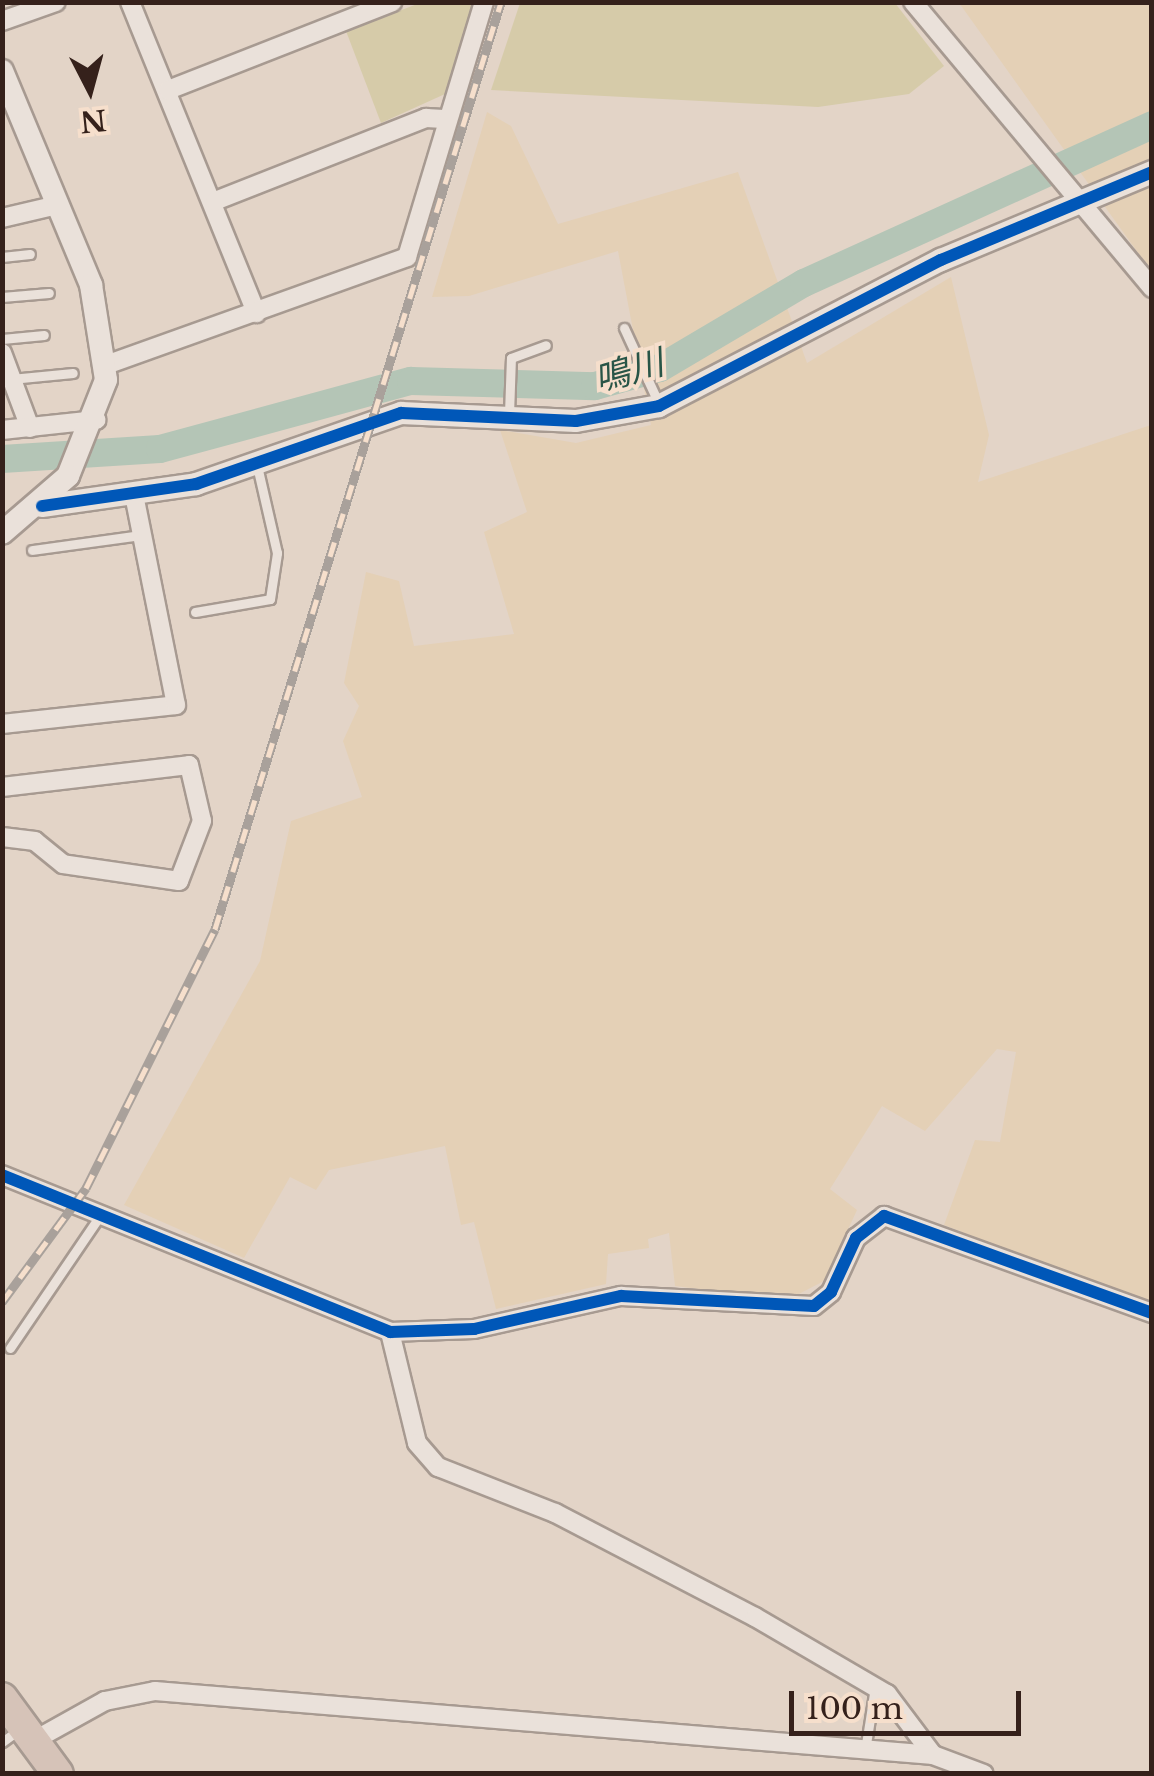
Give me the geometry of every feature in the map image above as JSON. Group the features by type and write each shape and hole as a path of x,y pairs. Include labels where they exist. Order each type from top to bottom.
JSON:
{"highway":[{"path":"2,1698 20,1737 58,1774"}],"street":[{"path":"2,21 56,2"},
{"path":"130,2 215,202 256,313"},
{"path":"168,90 392,2"},
{"path":"106,365 407,257 484,2"},
{"path":"913,2 1075,204 1152,288"},
{"path":"2,71 103,324 106,365 93,430 68,476 42,506 2,534"},
{"path":"215,202 426,118 448,119"},
{"path":"42,506 134,494 256,464 400,413 509,404 576,421 659,406 941,260 1152,172"},
{"path":"2,218 58,205"},
{"path":"2,353 8,379 30,428"},
{"path":"2,430 93,430"},
{"path":"2,724 176,705 134,494"},
{"path":"2,787 189,766 202,821 178,881 64,864 35,841 2,836"},
{"path":"2,1175 102,1212 390,1332 474,1328 620,1296 814,1306 831,1292 856,1238 884,1216 1152,1313"},
{"path":"390,1332 417,1443 438,1467 634,1550 876,1686 907,1712 933,1755"},
{"path":"20,1737 105,1701 155,1690 866,1744 933,1755 984,1774"}],"lane":[{"path":"2,256 30,254"},
{"path":"2,297 48,293"},
{"path":"624,328 642,356 659,406"},
{"path":"2,339 44,335"},
{"path":"509,404 511,358 546,345"},
{"path":"8,379 73,373"},
{"path":"194,612 270,599 277,553 256,464"},
{"path":"32,550 142,535"},
{"path":"10,1348 102,1212"},
{"path":"866,1744 876,1686"}],"shaded area":[{"path":"420,3 475,3 445,94 381,123 346,31"},
{"path":"520,3 895,3 944,66 909,94 818,107 491,90"},
{"path":"958,3 1151,3 1151,271 962,7"},
{"path":"487,112 511,126 558,224 738,172 807,363 951,277 989,435 978,482 1151,425 1151,1306 944,1225 975,1140 1000,1142 1016,1052 997,1049 925,1131 882,1106 830,1189 857,1210 824,1281 787,1300 675,1286 669,1233 648,1239 649,1248 608,1254 606,1284 496,1309 474,1222 461,1225 445,1146 329,1170 316,1190 290,1177 244,1258 124,1205 260,961 291,821 362,797 343,741 359,706 344,683 366,572 399,581 414,646 514,634 484,532 527,512 500,430 576,443 651,425 618,251 469,296 432,297"}],"waterway":[{"name":"鳴川","path":"2,459 160,449 411,381 595,386 660,368 804,283 1152,125"}],"railway":[{"path":"2,1302 86,1188 215,929 501,2"}],"cycle path":[{"path":"42,506 196,484 401,413 576,421 659,406 941,260 1152,172"},
{"path":"2,1175 390,1332 474,1329 621,1296 814,1306 831,1292 856,1238 884,1216 1152,1313"}]}
